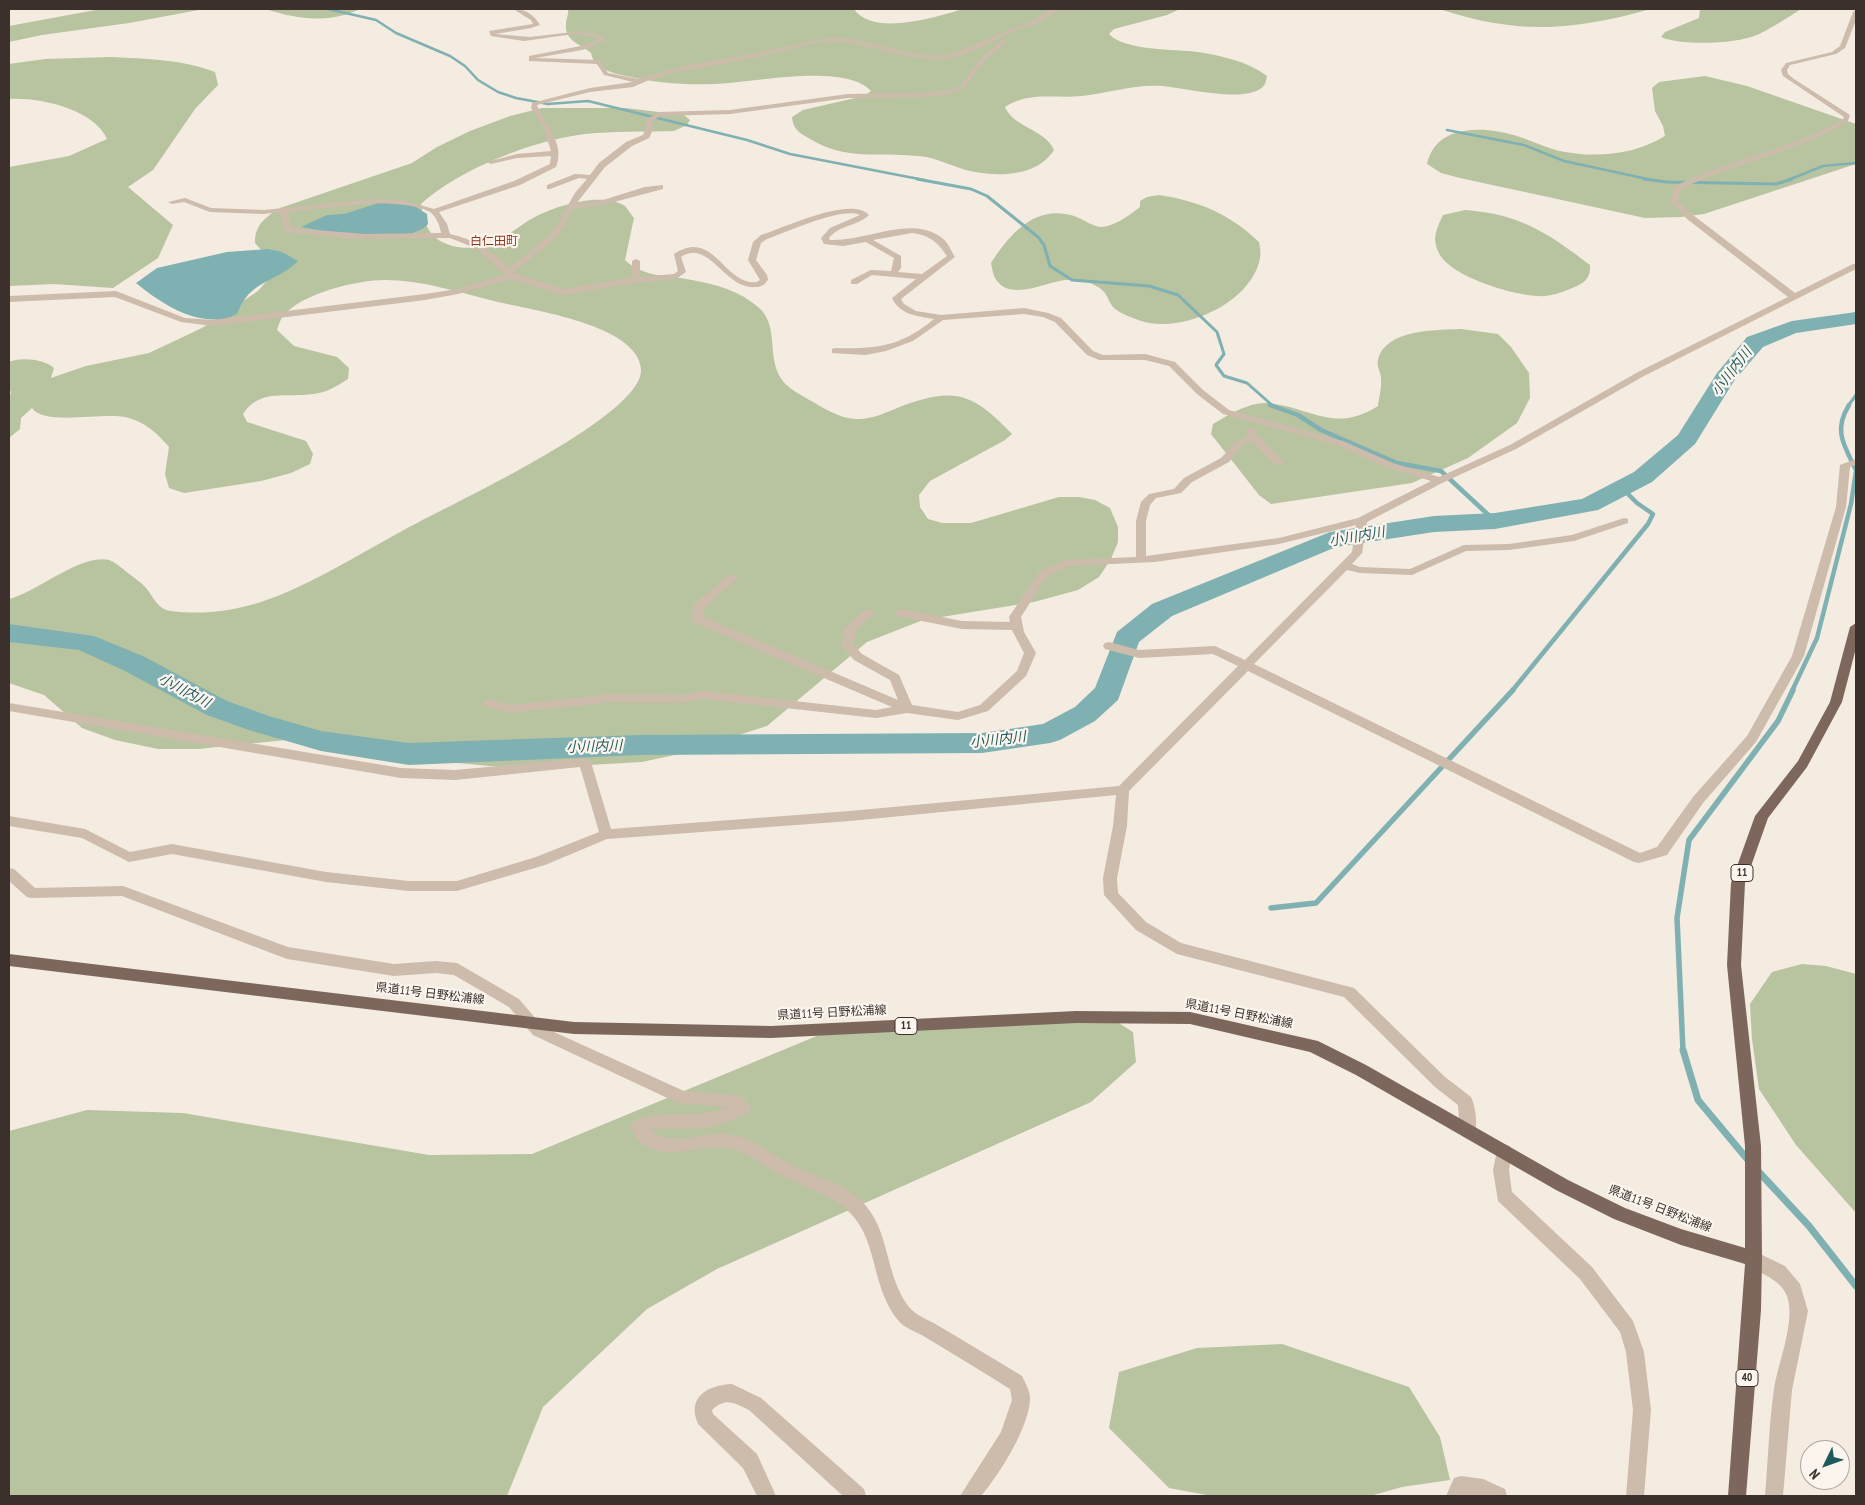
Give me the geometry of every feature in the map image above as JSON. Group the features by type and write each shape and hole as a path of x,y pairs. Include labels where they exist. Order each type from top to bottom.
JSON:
{"main road":[{"name":"11","path":"1754,1259 1753,1146 1734,965 1738,883 1762,816 1803,764 1836,702 1856,627"},
{"name":"県道11号 日野松浦線","path":"9,960 574,1028 771,1032 1076,1018 1190,1018 1313,1046 1361,1070 1562,1185 1620,1214 1681,1237 1754,1259"},
{"name":"40","path":"1737,1496 1752,1310 1754,1259"}],"street":[{"path":"516,9 534,19 537,25 526,29 497,30 491,32 493,35 521,40 538,39 572,31 584,31 600,36 602,41 582,48 531,57 530,60 599,62 606,74 638,81"},
{"path":"9,299 116,294 184,320 213,322 425,297 458,291 510,274 555,234 570,207 602,165 629,144 646,136 649,130 648,120 659,114 730,112 848,96 916,95 950,92 962,87 983,59 1020,28 1039,21 1056,9"},
{"path":"1794,298 1690,217 1674,202 1678,188 1700,176 1771,154 1828,131 1846,120 1848,116 1785,75 1784,70 1788,64 1834,53 1843,47 1856,12"},
{"path":"434,212 517,183 553,165 555,153 542,115 534,108 534,104 590,90 633,86 638,81 675,69 778,51 823,39 839,38 919,57 941,58 989,44 1002,34 1026,23 1039,21"},
{"path":"491,162 517,156 555,153"},
{"path":"550,187 578,176 592,177"},
{"path":"570,207 606,202 638,190 660,187"},
{"path":"172,202 185,200 210,210 264,212 371,201 402,202 434,212 444,224 446,235"},
{"path":"283,210 288,230 339,237 446,235 463,237 473,242 510,274 563,292 636,280 676,276 682,272 677,256 682,252 698,249 706,252 742,284 760,284 764,280 763,275 752,260 757,242 764,237 840,211 852,210 862,212 865,215 859,220 828,231 825,238 827,242 838,245 907,230 931,233 940,239 951,258 896,298 900,306 914,313 941,318 1024,311 1045,315 1058,320 1090,353 1102,358 1145,357 1172,364 1210,400 1226,412 1340,443 1389,465 1441,480"},
{"path":"868,239 874,247 895,254 898,258 897,268 893,274"},
{"path":"636,261 636,280"},
{"path":"733,577 698,607 697,619 907,709 958,716 984,708 1022,673 1030,653 1017,626 1015,617 1043,574 1066,563 1141,560 1278,541 1362,520 1441,480 1513,447 1641,374 1856,266"},
{"path":"854,282 871,272 924,277"},
{"path":"835,351 875,351 888,347 922,334 941,318"},
{"path":"1252,420 1251,435 1279,463"},
{"path":"1141,560 1141,521 1145,504 1154,496 1176,491 1188,480 1225,460 1238,445 1253,437"},
{"path":"1109,646 1140,654 1215,650 1638,858 1662,851 1698,800 1752,740 1798,656 1841,507 1850,464"},
{"path":"1362,520 1358,553 1123,790 1120,826 1110,878 1111,895 1141,926 1177,948 1349,992 1440,1082 1466,1102 1468,1131"},
{"path":"1346,566 1360,570 1412,572 1464,548 1509,547 1574,538 1624,521"},
{"path":"868,613 850,629 848,646 858,657 895,678 907,709"},
{"path":"901,613 962,625 1017,626"},
{"path":"489,703 509,709 612,698 681,700 702,695 876,714 907,709"},
{"path":"9,707 401,773 455,775 585,762 606,834"},
{"path":"9,821 85,834 129,857 172,849 326,877 409,886 457,886 540,861 606,834 850,816 1123,790"},
{"path":"9,874 32,893 123,891 287,953 394,970 436,966 457,969 514,1003 538,1031 683,1098 736,1101 743,1107 730,1115 698,1122 648,1120 638,1127 643,1134 658,1144 677,1146 729,1141 758,1153 778,1166 833,1190 862,1212 870,1225 892,1298 904,1315 1016,1382 1022,1399 1006,1443 980,1483 969,1496"},
{"path":"1504,1151 1501,1170 1504,1196 1586,1273 1627,1327 1635,1352 1642,1410 1635,1496"},
{"path":"1754,1259 1779,1272 1794,1290 1799,1311 1783,1390 1774,1496"},
{"path":"767,1496 750,1461 704,1418 703,1406 716,1394 732,1393 755,1404 858,1496"},
{"path":"1455,1496 1461,1485 1483,1488 1498,1496"}],"green space":[{"path":"101,9 204,9 9,42 9,26"},
{"path":"265,9 360,9 337,17 313,18"},
{"path":"568,9 854,9 863,17 875,22 890,23 922,20 963,9 1180,9 1167,15 1114,29 1109,34 1116,40 1126,44 1225,57 1251,66 1267,76 1262,88 1251,93 1226,94 1152,86 1132,87 1072,97 1033,97 1014,102 1005,107 1009,114 1015,120 1044,137 1054,150 1038,166 1027,170 1004,174 981,173 925,157 850,153 837,150 810,139 795,128 792,117 803,110 864,96 871,91 858,82 841,78 797,76 730,83 692,84 648,80 610,72 600,67 591,53 570,38 566,29"},
{"path":"1439,9 1651,9 1595,22 1545,27 1495,23"},
{"path":"1700,9 1801,9 1768,29 1748,38 1723,42 1695,43 1661,37 1665,32 1699,18"},
{"path":"111,57 177,62 215,72 218,85 195,109 153,170 128,187 173,225 158,258 113,288 54,284 9,286 9,167 69,156 107,139 90,120 64,107 35,100 9,99 9,64 45,59"},
{"path":"1705,76 1747,86 1856,124 1856,164 1704,214 1645,218 1460,178 1441,173 1427,164 1432,151 1440,141 1451,134 1477,130 1491,130 1504,133 1553,149 1578,154 1591,155 1630,151 1665,136 1663,126 1655,111 1652,88 1659,82"},
{"path":"542,108 625,108 684,115 690,120 687,125 674,131 607,132 565,137 498,158 476,168 455,179 421,204 427,226 437,239 452,246 470,248 487,246 542,213 565,205 591,200 604,200 625,206 634,218 625,260 632,266 648,273 718,286 735,292 751,301 764,314 768,322 771,331 774,359 780,377 790,388 833,413 844,417 861,419 879,415 920,400 936,396 950,396 974,402 999,420 1012,434 1005,440 930,481 919,495 920,507 928,519 942,523 971,523 1059,497 1079,497 1095,500 1110,508 1118,527 1118,542 1111,559 1099,577 1078,590 1034,602 923,620 867,642 767,726 679,754 642,762 535,768 489,766 447,762 383,742 325,736 198,749 158,749 115,740 82,728 44,695 9,683 9,599 32,589 72,567 98,559 109,560 142,584 161,607 168,610 193,613 249,606 281,595 321,576 546,454 583,432 613,409 634,388 641,369 635,354 622,341 581,322 413,282 385,280 360,282 331,289 304,300 284,315 277,330 294,346 337,357 349,368 348,379 327,391 303,395 266,397 257,400 243,414 247,422 306,441 313,454 310,464 291,473 261,481 184,493 169,488 165,474 169,447 146,426 135,420 119,416 49,417 39,414 32,408 21,418 20,429 9,438 9,400 11,392 9,389 9,362 26,359 45,363 54,368 51,378 86,366 149,353 202,328 258,291 272,275 273,263 255,243 255,236 262,222 280,208 412,163 437,147 470,131 510,116"},
{"path":"1159,195 1187,201 1213,210 1237,224 1259,242 1260,256 1254,274 1244,289 1230,301 1213,311 1195,319 1158,324 1141,321 1120,312 1112,306 1101,290 1095,285 1084,281 1058,281 1014,290 1005,287 997,281 991,263 1015,232 1036,218 1047,214 1060,213 1074,216 1095,226 1102,227 1122,220 1140,207 1140,201 1147,197"},
{"path":"1465,210 1502,216 1532,227 1560,243 1590,265 1588,277 1579,285 1570,289 1541,296 1526,295 1498,288 1467,276 1444,260 1438,251 1435,241 1437,228 1443,215"},
{"path":"1461,329 1498,334 1511,347 1529,373 1530,398 1517,423 1468,458 1412,483 1271,504 1259,495 1211,434 1213,424 1239,410 1260,403 1283,405 1322,417 1348,418 1362,414 1378,406 1381,376 1378,360 1383,350 1391,342 1413,333"},
{"path":"1802,964 1826,966 1856,974 1856,1213 1796,1145 1759,1089 1752,1039 1750,1004 1772,972"},
{"path":"1109,1017 1133,1032 1136,1062 1091,1102 717,1269 647,1309 543,1407 507,1496 9,1496 9,1131 87,1110 183,1113 429,1155 532,1154 836,1028"},
{"path":"1282,1344 1409,1387 1440,1437 1450,1480 1402,1487 1370,1496 1212,1496 1169,1488 1109,1428 1119,1372 1197,1348"}],"water":[{"path":"382,202 414,206 427,214 428,224 419,231 387,236 368,236 301,227 327,215 344,214"},
{"path":"268,249 282,252 298,261 249,294 237,314 224,318 211,319 184,313 158,300 136,283 157,268 227,252"}],"waterway":[{"path":"328,9 376,20 396,33 450,56 465,66 478,80 498,92 516,98 548,104 588,101 747,140 790,154 924,180"},
{"path":"1447,130 1524,145 1564,161 1652,180"},
{"path":"1788,180 1823,166 1856,163"},
{"path":"917,179 971,189 987,196 1038,237 1044,245 1050,266 1072,280 1149,286 1178,295 1217,332 1224,354 1216,365 1224,376 1247,383 1273,406"},
{"path":"1644,179 1667,182 1776,184 1792,179"},
{"name":"小川内川","path":"9,633 84,642 133,663 217,708 259,723 321,741 409,754 640,745 982,743 1050,733 1085,714 1108,693 1127,638 1162,610 1330,540 1434,524 1495,521 1589,505 1643,477 1687,439 1725,378 1755,342 1792,327 1856,318"},
{"path":"1848,406 1856,395"},
{"path":"1270,405 1298,415 1321,430 1397,463 1441,471 1495,521"},
{"path":"1849,405 1844,414 1841,430 1844,445 1856,470"},
{"path":"1792,691 1817,638 1851,504 1856,471"},
{"path":"1512,691 1648,524 1653,514 1637,503 1622,488"},
{"path":"1271,908 1316,903 1513,690"},
{"path":"1683,1051 1677,918 1689,840 1778,721 1793,690"},
{"path":"1683,1050 1698,1100 1748,1160"},
{"path":"1757,1170 1809,1226 1856,1286"}],"district":[{"name":"白仁田町","path":"494,242"}]}
